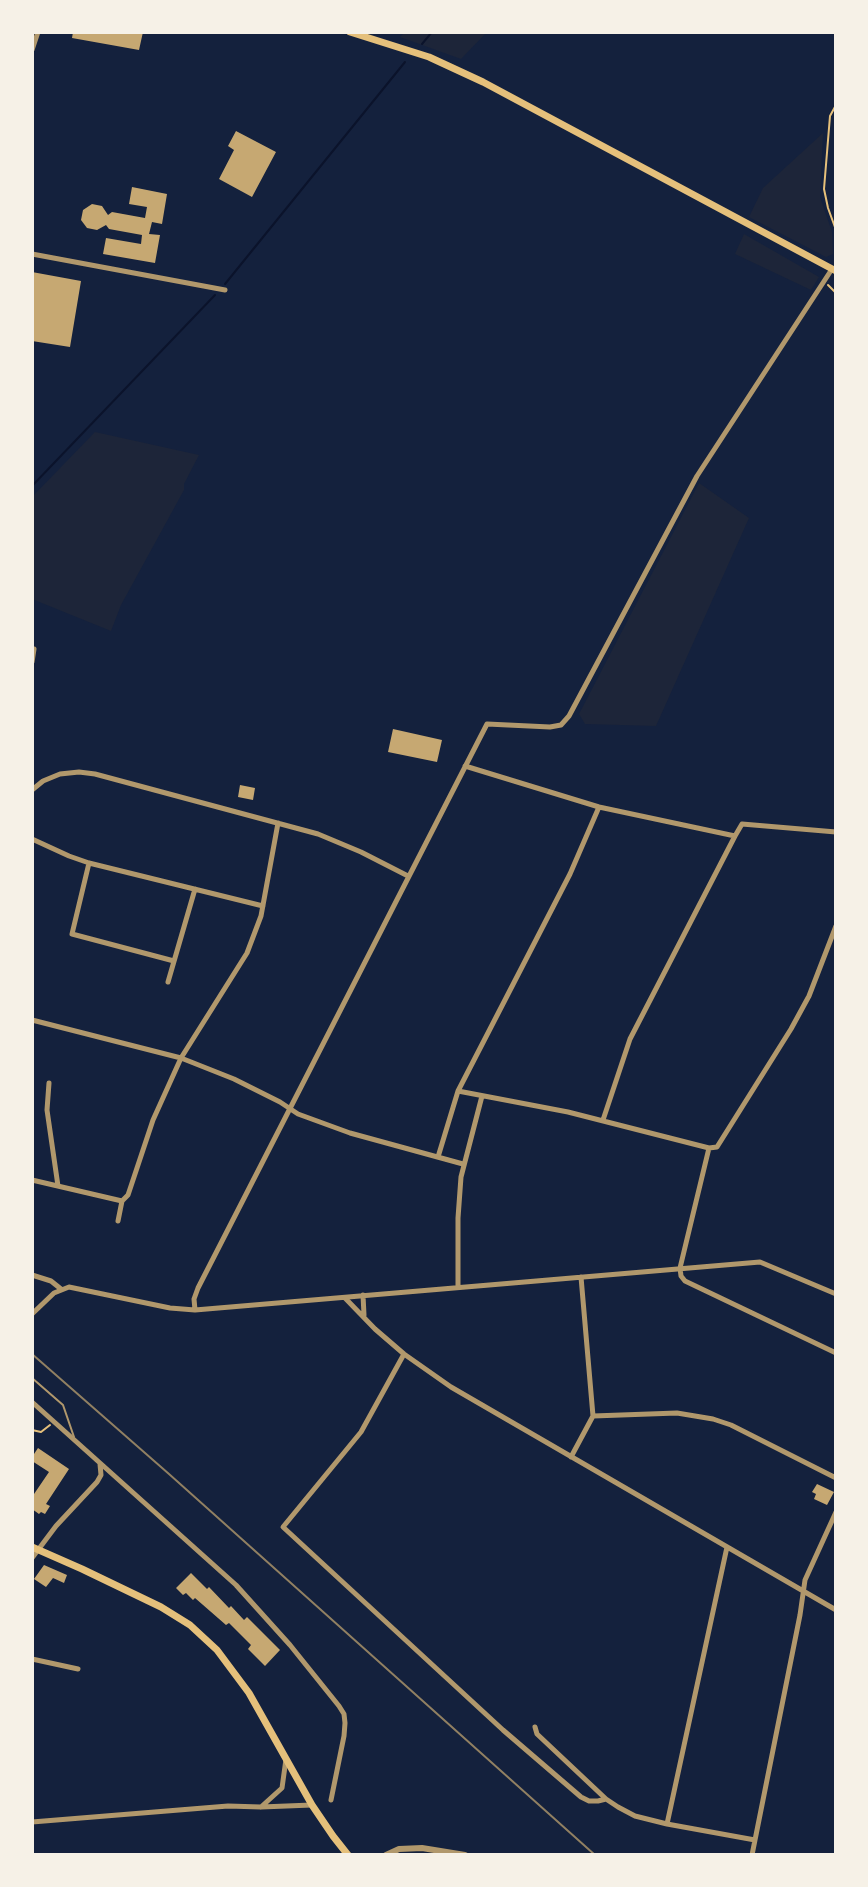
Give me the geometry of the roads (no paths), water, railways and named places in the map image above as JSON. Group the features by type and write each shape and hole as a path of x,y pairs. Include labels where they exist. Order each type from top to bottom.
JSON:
{"main road":[{"path":"350,32 429,57 483,82 834,270"},
{"path":"35,1549 161,1607 190,1625 217,1650 239,1677 312,1805 348,1855"}],"street":[{"path":"32,50 38,32"},
{"path":"32,254 225,290"},
{"path":"195,1310 194,1299 198,1288 487,724 550,727 561,725 569,716 697,476 834,270"},
{"path":"32,662 34,649"},
{"path":"465,766 599,807 735,836"},
{"path":"32,790 60,774 95,774 318,834 408,876"},
{"path":"438,1157 458,1091 570,874 599,807"},
{"path":"118,1221 122,1201 128,1195 153,1120 181,1058 247,953 261,916 278,823"},
{"path":"603,1120 630,1039 742,824 836,832"},
{"path":"32,839 89,863 263,906"},
{"path":"89,863 72,934 174,961"},
{"path":"168,982 195,889"},
{"path":"458,1091 603,1120 709,1148 717,1147 809,996 836,926"},
{"path":"32,1020 181,1058 234,1079 298,1114 350,1133 463,1164"},
{"path":"49,1083 47,1110 58,1186"},
{"path":"458,1287 458,1218 463,1164 482,1096"},
{"path":"709,1148 680,1268 681,1276 685,1281 836,1353"},
{"path":"32,1180 122,1201"},
{"path":"32,1314 61,1289 77,1288 170,1308 195,1310 760,1262 836,1294"},
{"path":"32,1275 51,1281 61,1289"},
{"path":"571,1457 593,1416 581,1277"},
{"path":"363,1295 364,1316"},
{"path":"345,1297 404,1354 451,1387 836,1610"},
{"path":"404,1354 361,1432 283,1527 492,1720 581,1797 589,1801 606,1799"},
{"path":"32,1402 244,1593 339,1706 344,1714 344,1736 331,1800"},
{"path":"593,1416 677,1413 713,1419 836,1478"},
{"path":"32,1558 35,1549 97,1482 101,1475 99,1462"},
{"path":"752,1855 805,1580 836,1512"},
{"path":"667,1824 727,1547"},
{"path":"32,1659 78,1669"},
{"path":"535,1727 537,1734 606,1799 635,1816 755,1840"},
{"path":"261,1807 282,1788 286,1758"},
{"path":"32,1822 228,1806 312,1805"},
{"path":"386,1855 399,1849 422,1848 465,1855"}],"lane":[{"path":"32,1378 63,1405 75,1440"}],"waterway":[{"path":"422,44 432,32"},
{"path":"225,284 405,62"},
{"path":"32,486 215,295"}],"railway":[{"path":"32,1354 595,1855"}]}
